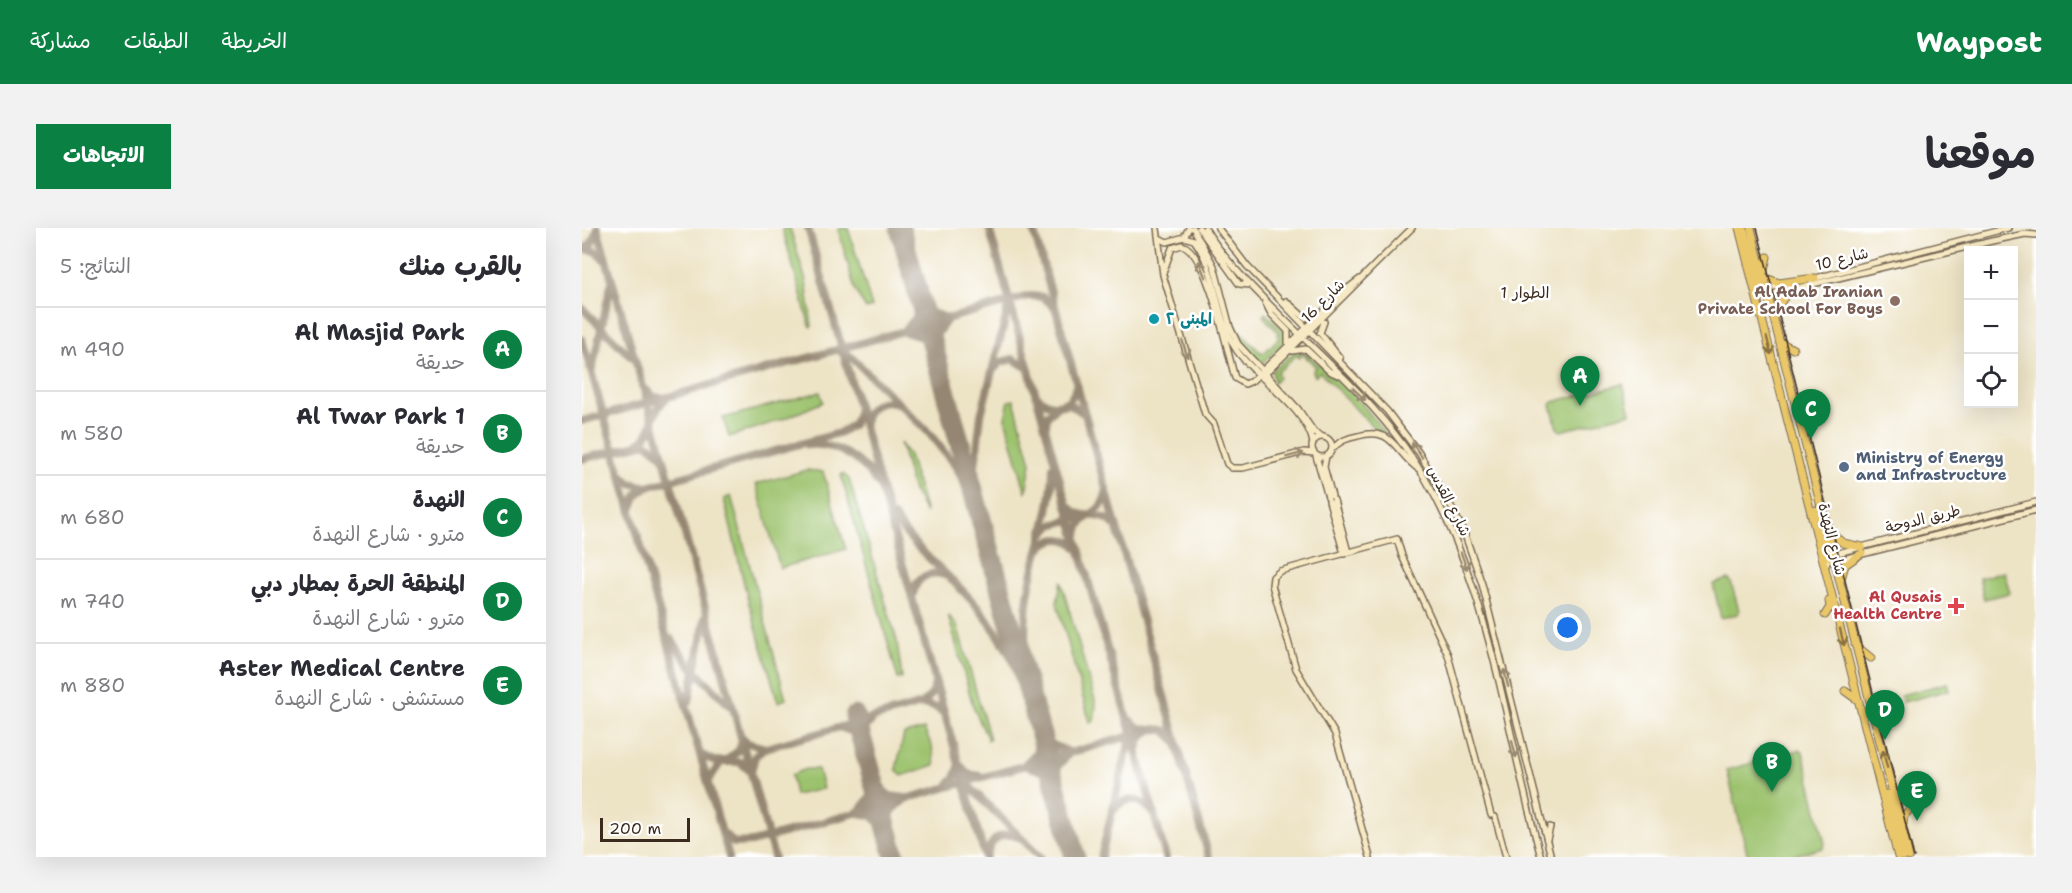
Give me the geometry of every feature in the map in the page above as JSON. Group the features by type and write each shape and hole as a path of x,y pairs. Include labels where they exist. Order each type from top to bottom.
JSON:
{"main road":[{"path":"1741,228 1768,291"},
{"name":"شارع النهدة","path":"1741,228 1798,460 1830,561 1840,582 1910,857"},
{"name":"شارع النهدة","path":"1751,228 1827,530 1831,593 1880,781 1896,854"},
{"path":"1767,257 1763,275 1779,283 1815,278"},
{"path":"1774,317 1782,300 1791,290"},
{"path":"1780,342 1793,349"},
{"path":"1798,460 1807,480 1855,643 1871,658"},
{"path":"1827,530 1844,543 1862,550 1845,565 1840,582"},
{"path":"1825,615 1830,607 1831,593"},
{"path":"1845,691 1859,701"},
{"path":"1880,781 1887,795 1903,857"},
{"path":"1903,833 1904,816 1909,810"}],"street":[{"path":"1157,228 1163,273 1205,414 1214,424 1227,464 1239,469 1304,452 1326,456"},
{"path":"1184,237 1191,228 1214,266 1233,335 1261,375 1271,381 1298,409 1314,432 1330,441 1332,449"},
{"path":"1199,228 1216,255 1240,285 1250,285"},
{"name":"شارع القدس","path":"1205,228 1216,246 1250,285 1380,416 1420,470 1449,524 1474,591 1541,857"},
{"name":"شارع القدس","path":"1218,228 1242,261 1346,367 1410,441 1441,488 1461,526 1488,607 1551,857"},
{"name":"شارع 16","path":"1285,351 1412,228"},
{"name":"شارع 10","path":"1768,291 2008,228"},
{"path":"2021,228 2025,234"},
{"name":"شارع 10","path":"1768,291 1791,290 2025,234 2036,235"},
{"path":"1159,238 1167,242 1184,237 1194,240 1206,258 1231,341 1295,412 1310,434 1330,494"},
{"path":"1163,273 1172,248 1182,245 1192,250 1204,275 1235,378 1245,384 1272,368 1285,351 1289,334 1269,312 1264,299"},
{"path":"1216,246 1216,255"},
{"path":"1830,288 1837,279"},
{"path":"1800,288 1808,293"},
{"path":"1758,302 1768,291"},
{"path":"1275,294 1307,318 1329,309"},
{"path":"1329,309 1320,331 1346,367"},
{"path":"1261,375 1272,361 1285,351 1304,348 1329,371 1340,375"},
{"path":"1252,362 1261,364 1272,361"},
{"path":"1271,381 1272,368"},
{"path":"1346,553 1324,467 1326,456 1332,449 1344,439 1368,433 1380,434 1391,440 1420,470"},
{"path":"1313,443 1323,437"},
{"name":"طريق الدوحة","path":"1830,561 2036,502"},
{"name":"طريق الدوحة","path":"1862,550 2036,510"},
{"path":"1959,529 1961,524 1986,515"},
{"path":"1370,857 1335,734 1296,669 1272,585 1273,577 1280,571 1395,539 1448,655 1504,857"},
{"path":"1547,840 1550,827"}],"green space":[{"path":"782,228 790,228 806,281 812,326 810,327"},
{"path":"838,228 848,228 872,307 866,309 855,290"},
{"path":"1266,313 1285,333 1287,339 1265,361 1259,362 1249,355 1238,330 1259,351 1264,353 1279,338 1277,335 1279,333 1263,316"},
{"path":"1294,352 1307,354 1362,404 1387,435 1377,431 1320,372 1315,376 1313,371 1316,367 1303,354 1299,358 1296,355 1277,373 1279,377 1274,382 1272,371"},
{"path":"1623,384 1631,413 1561,431 1557,428 1551,405 1553,402"},
{"path":"820,392 823,402 786,418 729,437 723,418"},
{"path":"1014,400 1031,463 1026,493 1005,418 1009,401"},
{"path":"900,443 909,455 926,513 913,491"},
{"path":"807,470 823,472 846,549 780,568 756,484"},
{"path":"841,475 849,479 897,641 902,678 898,679"},
{"path":"731,496 786,699 778,702 748,600 724,499"},
{"path":"2004,572 2010,593 1984,599 1979,578"},
{"path":"1728,579 1731,582 1739,611 1737,614 1721,618 1713,584"},
{"path":"1061,581 1096,704 1094,721 1090,723 1057,603"},
{"path":"948,615 957,625 990,739 988,740 973,706"},
{"path":"1947,683 1949,690 1903,702 1901,695"},
{"path":"924,729 932,746 935,765 902,776 896,769 904,734"},
{"path":"1799,750 1803,752 1825,844 1823,848 1786,857 1748,857 1727,770"},
{"path":"806,769 818,769 823,789 795,795 791,775"}],"taxiway":[{"path":"597,228 670,480 774,857"},
{"path":"808,228 985,857"},
{"path":"989,228 1166,857"},
{"path":"1033,228 1209,857"},
{"path":"582,250 591,244 597,231"},
{"path":"584,249 595,251 606,261"},
{"path":"592,369 611,285"},
{"path":"906,328 916,318 918,296 929,312 947,318"},
{"path":"582,421 1029,296 1043,297 1054,307"},
{"path":"977,504 975,466 981,415 1009,304"},
{"path":"582,308 630,356"},
{"path":"905,332 924,338 934,351 936,335 947,320"},
{"path":"582,339 729,857"},
{"path":"841,352 849,355 929,433 956,467 977,507"},
{"path":"994,369 1001,362 1013,359 1028,368"},
{"path":"1037,396 1048,404 1060,404 1070,399 1076,386"},
{"path":"638,444 647,434 658,409 667,398 654,397 644,388"},
{"path":"864,423 868,411 876,404 887,401 899,404"},
{"path":"1046,425 1047,417 1057,406 1070,404 1083,413"},
{"path":"647,487 839,433 853,425 859,410"},
{"path":"582,459 646,443 662,455"},
{"path":"808,445 829,446 848,454 864,467 877,483"},
{"path":"1030,695 1026,652 1026,609 1048,510 1053,467"},
{"path":"623,476 630,483 647,487 637,494 632,507"},
{"path":"1077,536 1078,529 1100,506 1106,492"},
{"path":"1068,506 1073,511 1109,520 1114,525"},
{"path":"893,516 921,550 981,611 996,631 1026,687"},
{"path":"1043,535 1052,525 1076,518"},
{"path":"1039,550 1048,542 1058,539 1069,541 1078,549"},
{"path":"913,595 914,589 924,576 929,574 947,576"},
{"path":"689,702 705,618"},
{"path":"671,639 689,664 729,705"},
{"path":"922,704 933,693 935,683"},
{"path":"708,781 721,762 740,762 751,772 755,756 766,748 922,704 937,708 945,716"},
{"path":"1127,718 1139,728 1150,730 1140,739 1137,750"},
{"path":"842,728 856,733 862,742 863,731 873,719"},
{"path":"724,834 734,843 752,842 1155,729 1164,730 1176,741"},
{"path":"1025,764 1036,753 1040,733 1048,743 1067,751"},
{"path":"1101,857 1131,735"},
{"path":"741,736 748,743 766,748"},
{"path":"700,754 714,761 726,761 739,750 742,741"},
{"path":"1028,766 1044,772 1056,787 1057,767 1068,755"},
{"path":"947,787 954,779 960,765 968,774 980,776"},
{"path":"965,782 1040,857"},
{"path":"860,810 870,797 874,783"},
{"path":"858,813 871,815 887,829 892,811 906,798 890,796 874,783"},
{"path":"1114,810 1123,802 1133,800 1153,812"},
{"path":"986,857 990,846 997,838 1006,835 1018,837"}],"runway":[{"path":"900,228 1075,857"},
{"path":"855,716 895,857"}],"railway":[{"path":"1757,228 1914,857"}],"place":[{"name":"Al Adab Iranian Private School For Boys","path":"1895,301"},
{"name":"المبنى ٢","path":"1154,319"},
{"name":"Al Masjid Park","path":"1580,406"},
{"name":"النهدة","path":"1811,439"},
{"name":"Ministry of Energy and Infrastructure","path":"1844,467"},
{"name":"Al Qusais Health Centre","path":"1956,606"},
{"name":"المنطقة الحرة بمطار دبي","path":"1885,740"},
{"name":"Al Twar Park 1","path":"1772,792"},
{"name":"Aster Medical Centre","path":"1917,821"}],"district":[{"name":"الطوار 1","path":"1525,292"}]}
